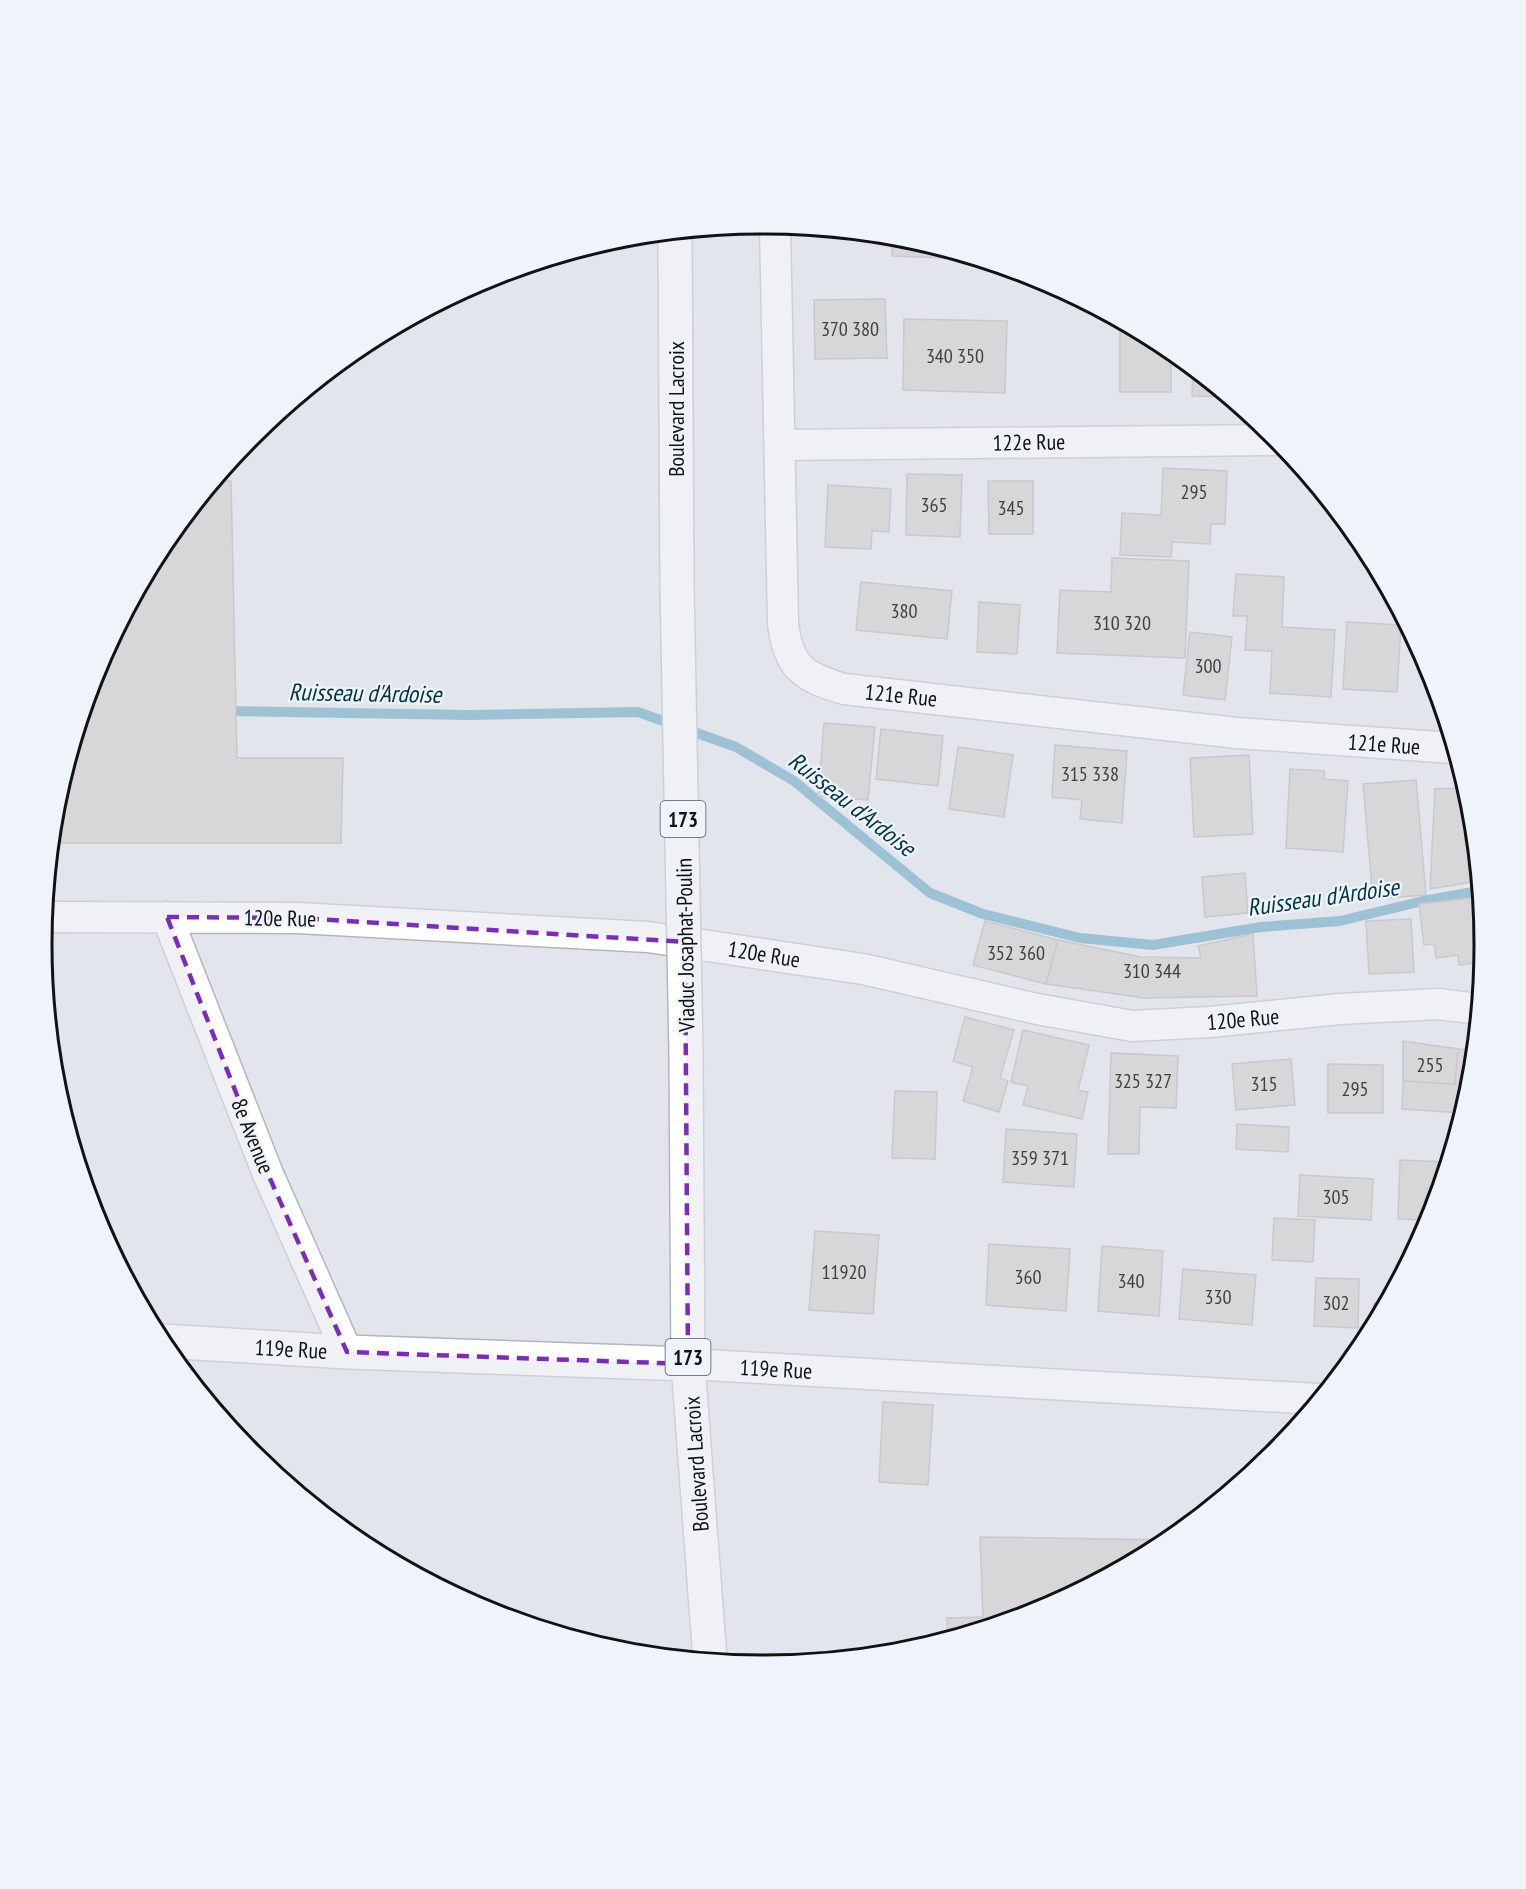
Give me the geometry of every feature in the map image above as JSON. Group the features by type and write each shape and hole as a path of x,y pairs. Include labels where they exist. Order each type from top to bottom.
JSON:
{"main road":[{"name":"Boulevard Lacroix","path":"675,240 677,586"},
{"name":"Viaduc Josaphat-Poulin","path":"677,586 686,1052"},
{"name":"Boulevard Lacroix","path":"686,1052 688,1365 709,1652"},
{"name":"119e Rue","path":"174,1342 347,1352 688,1365"}],"street":[{"name":"121e Rue","path":"774,234 785,644 794,664 813,680 844,689 1225,731 1445,747"},
{"name":"122e Rue","path":"781,445 1263,440"},
{"name":"120e Rue","path":"53,917 298,918 648,937 863,969 1037,1009 1132,1026 1210,1023 1340,1009 1438,1004 1470,1008"},
{"name":"8e Avenue","path":"167,917 268,1174 347,1352"},
{"name":"119e Rue","path":"688,1365 1309,1399"}],"highlighted area":[{"path":"167,917 298,918 685,942 688,1364 347,1352 268,1174"}],"building":[{"path":"892,246 947,258 892,256"},
{"path":"885,299 887,358 815,359 814,300"},
{"path":"904,319 1007,321 1005,393 903,390"},
{"path":"1120,330 1171,363 1171,392 1120,392"},
{"path":"1193,379 1215,397 1192,396"},
{"path":"1163,468 1227,471 1225,524 1211,524 1210,544 1172,542 1171,557 1120,555 1122,513 1161,515"},
{"path":"907,474 962,475 960,537 906,535"},
{"path":"225,481 231,481 237,758 343,758 341,843 60,843 66,806 90,716 126,630 172,550"},
{"path":"988,481 1033,481 1033,534 989,534"},
{"path":"828,485 891,489 889,532 872,531 871,549 825,547"},
{"path":"1112,558 1189,561 1185,658 1057,653 1060,590 1111,592"},
{"path":"1236,574 1284,577 1282,627 1335,630 1331,697 1270,693 1272,651 1245,650 1247,616 1233,616"},
{"path":"861,582 952,591 947,639 856,630"},
{"path":"979,602 1020,605 1017,654 977,652"},
{"path":"1347,622 1397,625 1401,631 1397,692 1343,689"},
{"path":"1190,632 1232,637 1225,700 1183,695"},
{"path":"824,723 875,727 868,800 818,796"},
{"path":"881,729 943,736 938,786 876,779"},
{"path":"1055,745 1127,751 1122,823 1080,819 1082,800 1052,797"},
{"path":"958,747 1013,755 1004,817 949,809"},
{"path":"1249,755 1253,834 1194,837 1190,758"},
{"path":"1290,769 1324,771 1324,779 1348,781 1343,852 1286,848"},
{"path":"1416,780 1426,895 1373,899 1363,784"},
{"path":"1456,788 1470,882 1430,889 1435,789"},
{"path":"1245,873 1248,913 1205,917 1202,877"},
{"path":"1472,898 1473,963 1459,965 1458,955 1436,958 1434,944 1424,945 1419,904"},
{"path":"1411,919 1414,972 1369,974 1366,921"},
{"path":"985,921 1058,940 1046,984 973,965"},
{"path":"1253,934 1257,996 1144,998 1046,984 1058,940 1141,957 1201,958 1198,946"},
{"path":"965,1017 1014,1030 1000,1078 1008,1081 999,1112 963,1101 973,1067 953,1061"},
{"path":"1023,1030 1089,1045 1078,1090 1088,1092 1082,1119 1023,1105 1028,1086 1011,1082"},
{"path":"1403,1041 1458,1049 1455,1084 1403,1081"},
{"path":"1458,1049 1465,1049 1453,1112 1402,1109 1403,1081 1455,1084"},
{"path":"1111,1053 1178,1056 1176,1108 1140,1107 1139,1154 1108,1154"},
{"path":"1291,1059 1295,1105 1236,1110 1232,1064"},
{"path":"1328,1064 1383,1065 1383,1113 1328,1113"},
{"path":"895,1091 937,1092 935,1159 892,1158"},
{"path":"1237,1124 1289,1127 1288,1152 1236,1149"},
{"path":"1006,1129 1077,1134 1074,1187 1003,1182"},
{"path":"1400,1160 1439,1162 1417,1220 1398,1219"},
{"path":"1300,1175 1373,1179 1371,1220 1298,1216"},
{"path":"1274,1218 1315,1220 1313,1262 1272,1260"},
{"path":"815,1231 879,1235 873,1314 809,1310"},
{"path":"989,1244 1070,1249 1066,1311 986,1305"},
{"path":"1102,1246 1163,1251 1159,1316 1098,1311"},
{"path":"1183,1269 1256,1275 1252,1325 1179,1319"},
{"path":"1316,1278 1359,1279 1358,1328 1314,1326"},
{"path":"883,1402 933,1405 928,1485 879,1482"},
{"path":"980,1537 1150,1540 1077,1582 1035,1601 948,1631 947,1618 983,1617"}],"waterway":[{"name":"Ruisseau d'Ardoise","path":"222,711 469,715 638,712 736,747 794,781 930,893 983,914 1080,938 1153,945 1261,927 1340,921 1423,901 1471,892"}]}
